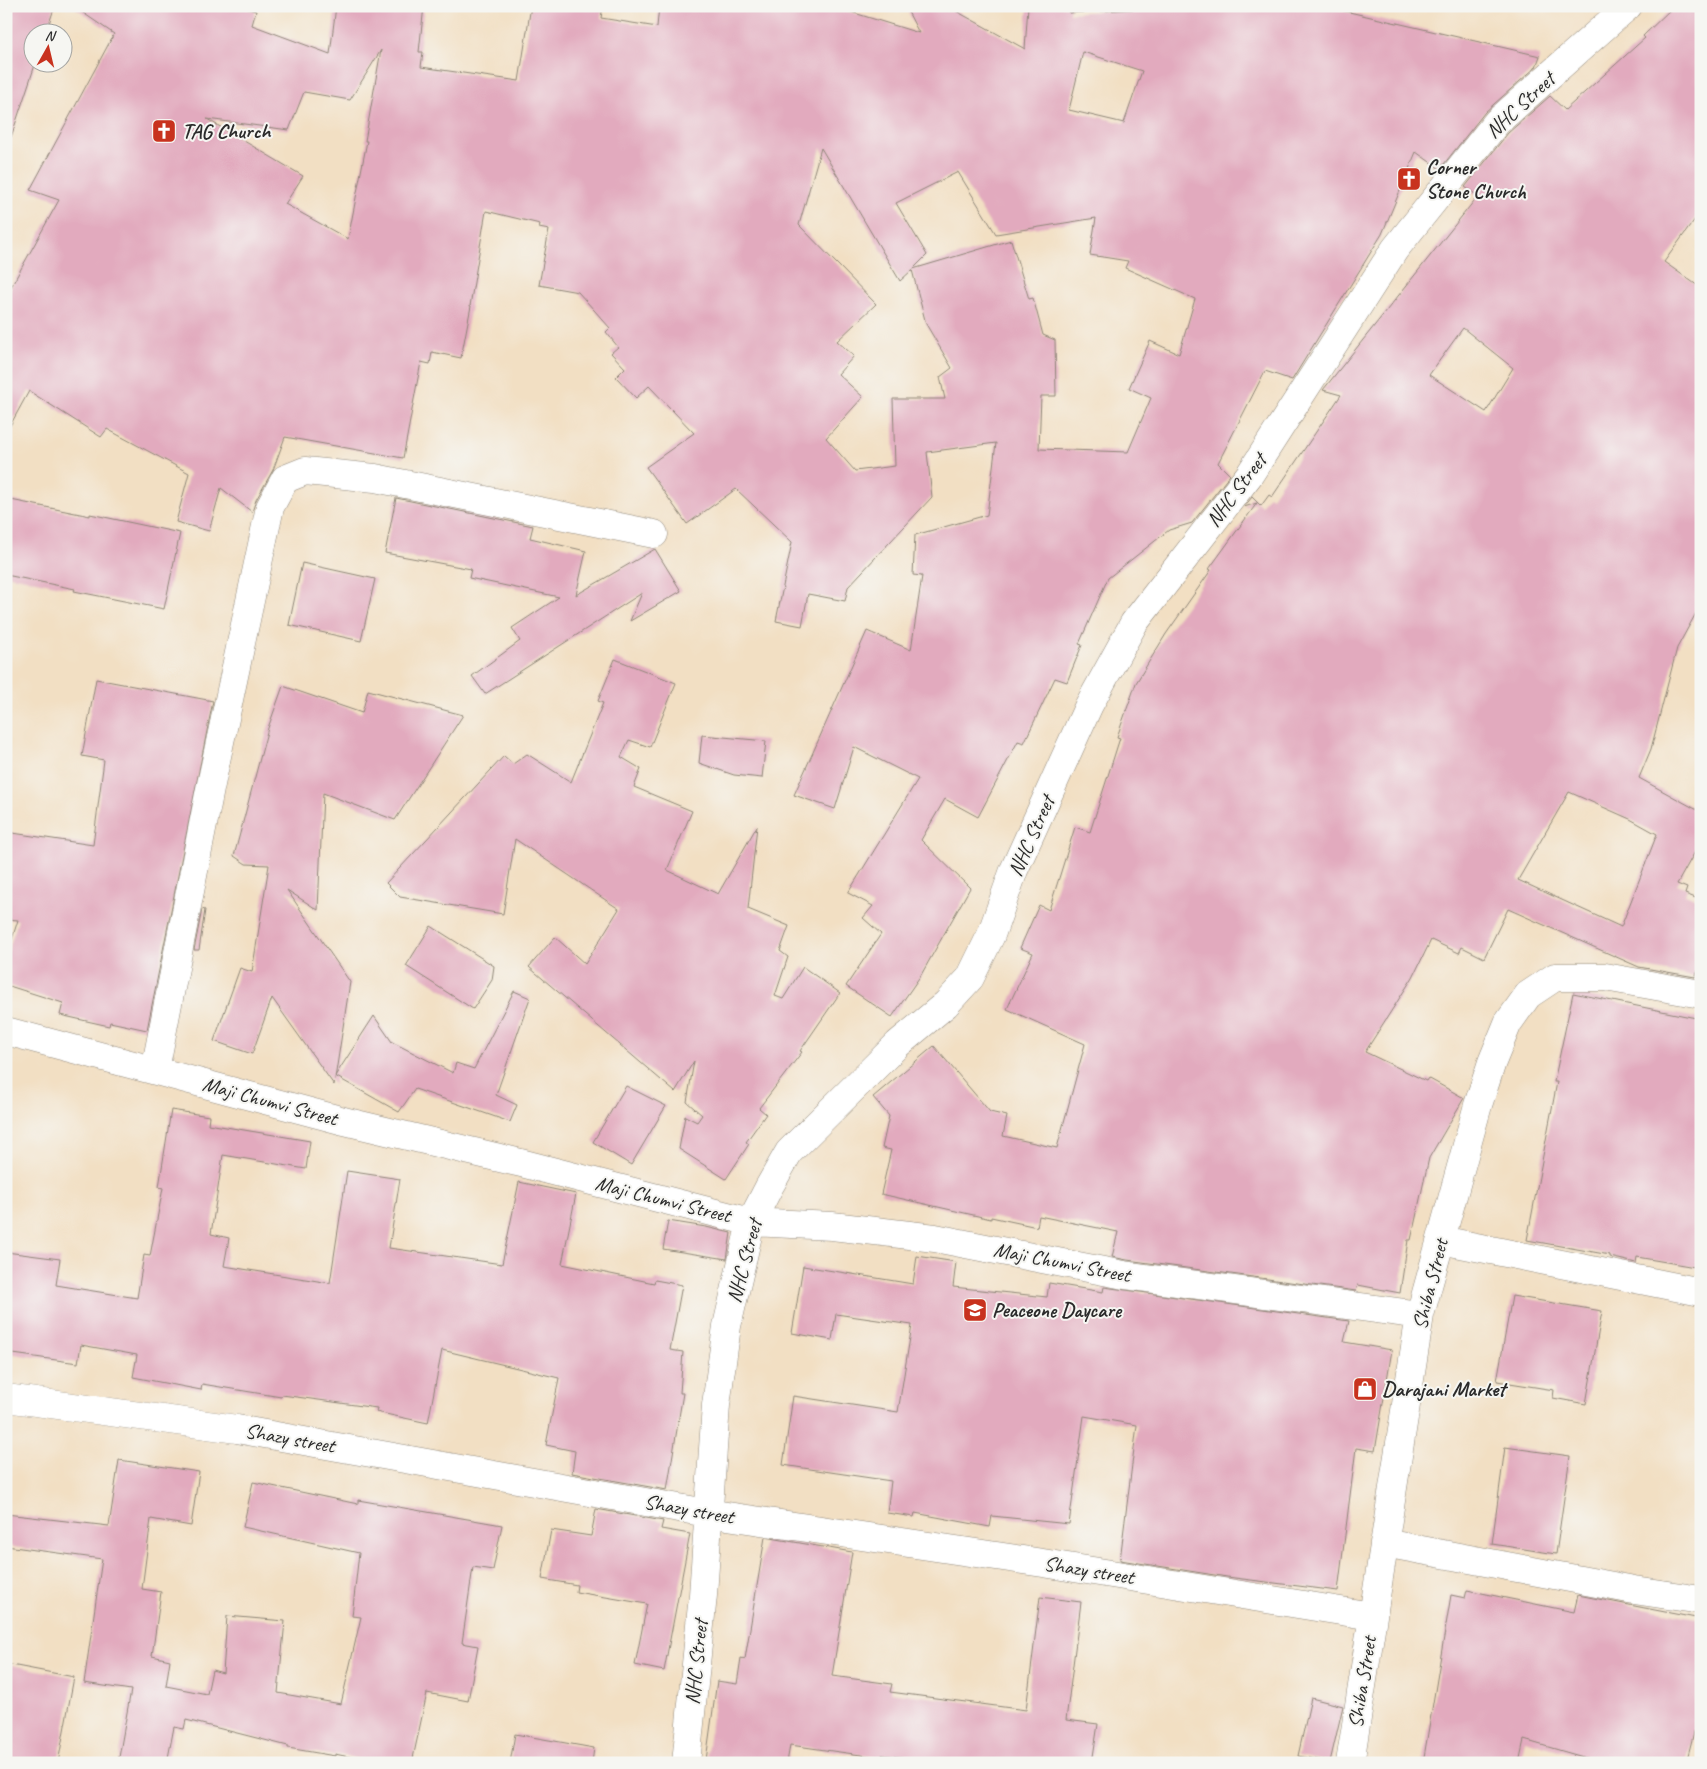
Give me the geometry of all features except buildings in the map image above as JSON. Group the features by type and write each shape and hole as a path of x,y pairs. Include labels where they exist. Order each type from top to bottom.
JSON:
{"street":[{"name":"NHC Street","path":"686,1763 703,1595 707,1513 716,1405 727,1326 751,1222 769,1187 789,1152 898,1044 946,1004 970,978 991,935 1014,870 1089,705 1134,623 1250,474 1395,248 1497,122 1628,6"},
{"path":"155,1070 212,779 270,506 285,479 305,471 375,478 654,534"},
{"name":"Shiba Street","path":"1350,1763 1420,1316 1464,1154 1492,1062 1508,1023 1528,995 1555,977 1605,977 1701,994"},
{"name":"Maji Chumvi Street","path":"6,1031 344,1121 521,1163 751,1222 832,1226 935,1238 1124,1275 1420,1316"},
{"path":"1441,1240 1701,1292"},
{"name":"Shazy street","path":"6,1398 237,1429 707,1513 1043,1563 1372,1616"},
{"path":"1384,1543 1634,1590 1701,1600"}],"place":[{"name":"TAG Church","path":"164,131"},
{"name":"Corner Stone Church","path":"1409,179"},
{"name":"Peaceone Daycare","path":"975,1310"},
{"name":"Darajani Market","path":"1365,1389"}]}
